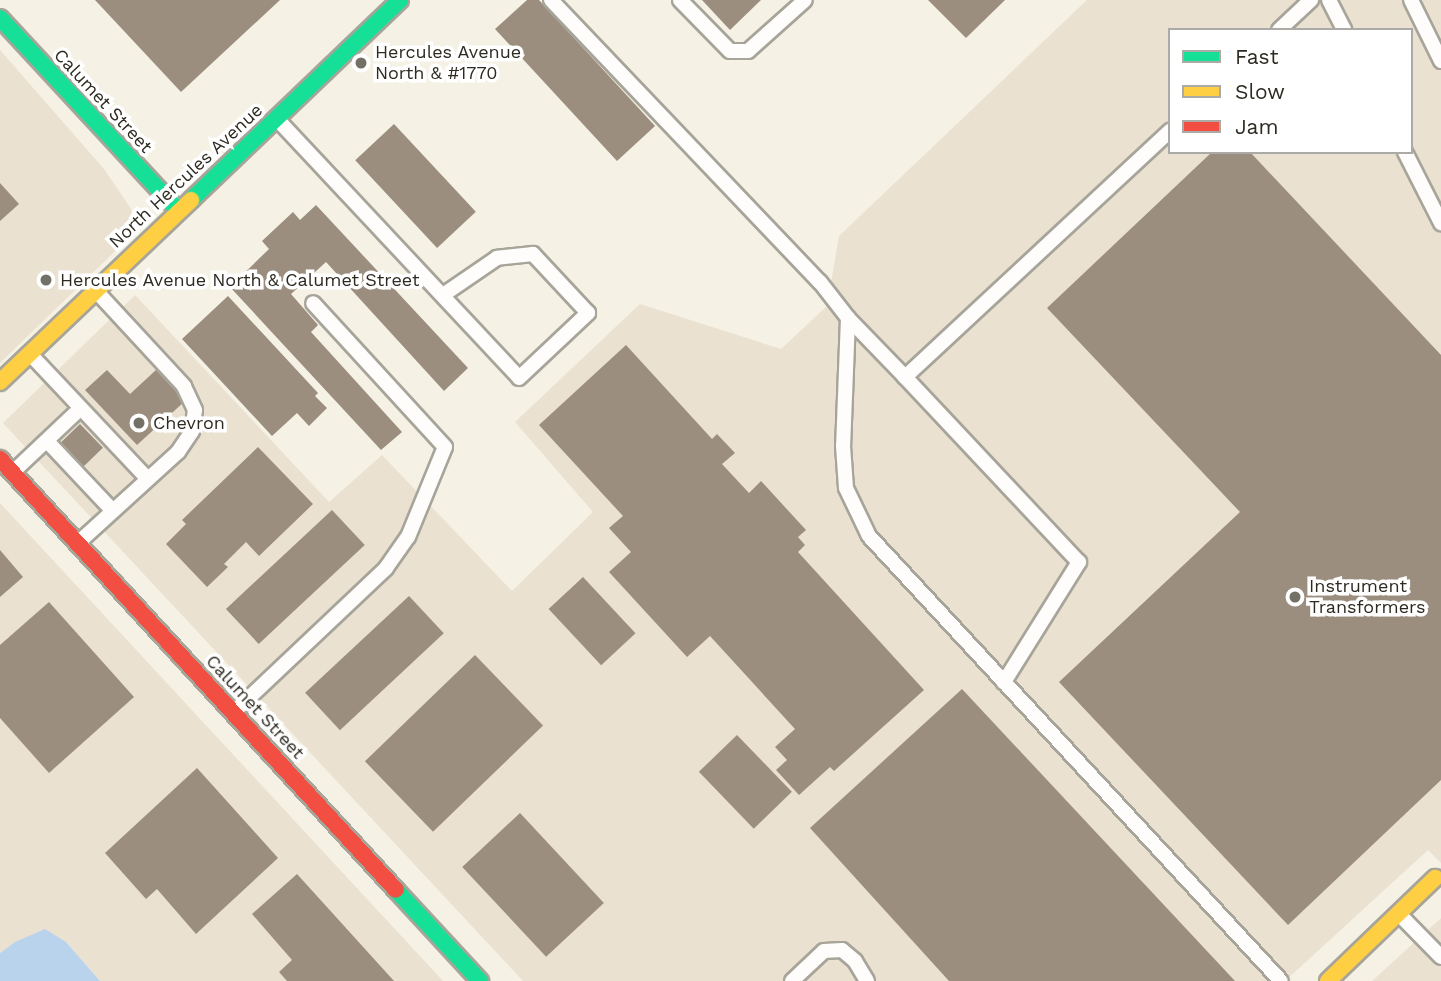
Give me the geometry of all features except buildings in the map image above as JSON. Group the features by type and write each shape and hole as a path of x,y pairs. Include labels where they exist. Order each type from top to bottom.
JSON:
{"street":[{"name":"North Hercules Avenue","path":"0,382 400,0"},
{"name":"Calumet Street","path":"0,18 178,210"},
{"name":"Calumet Street","path":"0,459 480,981"},
{"path":"1328,981 1438,875"}],"lane":[{"path":"551,0 820,282 848,318 1079,562 1004,682"},
{"path":"680,0 730,51 748,51 805,0"},
{"path":"1281,28 1311,0"},
{"path":"1329,0 1343,28"},
{"path":"1411,0 1441,61"},
{"path":"276,118 519,378 588,313 533,254 497,258 443,296"},
{"path":"905,377 1168,133"},
{"path":"1406,154 1441,223"},
{"path":"78,543 178,452 192,431 195,410 184,386 95,290"},
{"path":"234,712 386,568 408,537 445,447 313,303"},
{"path":"848,318 843,446 846,488 869,536 1281,981"},
{"path":"30,354 148,479"},
{"path":"12,473 81,408"},
{"path":"47,441 113,511"},
{"path":"1398,914 1441,957"},
{"path":"792,981 824,951 842,950 855,961 867,981"}],"shaded area":[{"path":"1087,0 1441,0 1441,863 1428,850 1285,981 523,981 3,423 135,295 329,502 382,455 512,591 593,512 515,422 640,304 781,349 827,306 839,236"},
{"path":"0,50 104,169 142,225 0,363"},
{"path":"0,503 443,981 100,981 66,942 15,942 0,953"},
{"path":"1441,918 1441,981 1372,981"}],"water":[{"path":"45,929 66,942 100,981 0,981 0,953 15,942"}],"traffic: fast":[{"path":"191,200 400,0"},
{"path":"0,18 178,210"},
{"path":"396,890 480,981"}],"traffic: slow":[{"path":"0,382 191,200"},
{"path":"1328,981 1435,878"}],"traffic: jam":[{"path":"0,459 396,890"}],"place":[{"name":"Hercules Avenue North & #1770","path":"361,63"},
{"name":"Hercules Avenue North & Calumet Street","path":"46,280"},
{"name":"Chevron","path":"139,423"},
{"name":"Instrument Transformers","path":"1295,597"}]}
